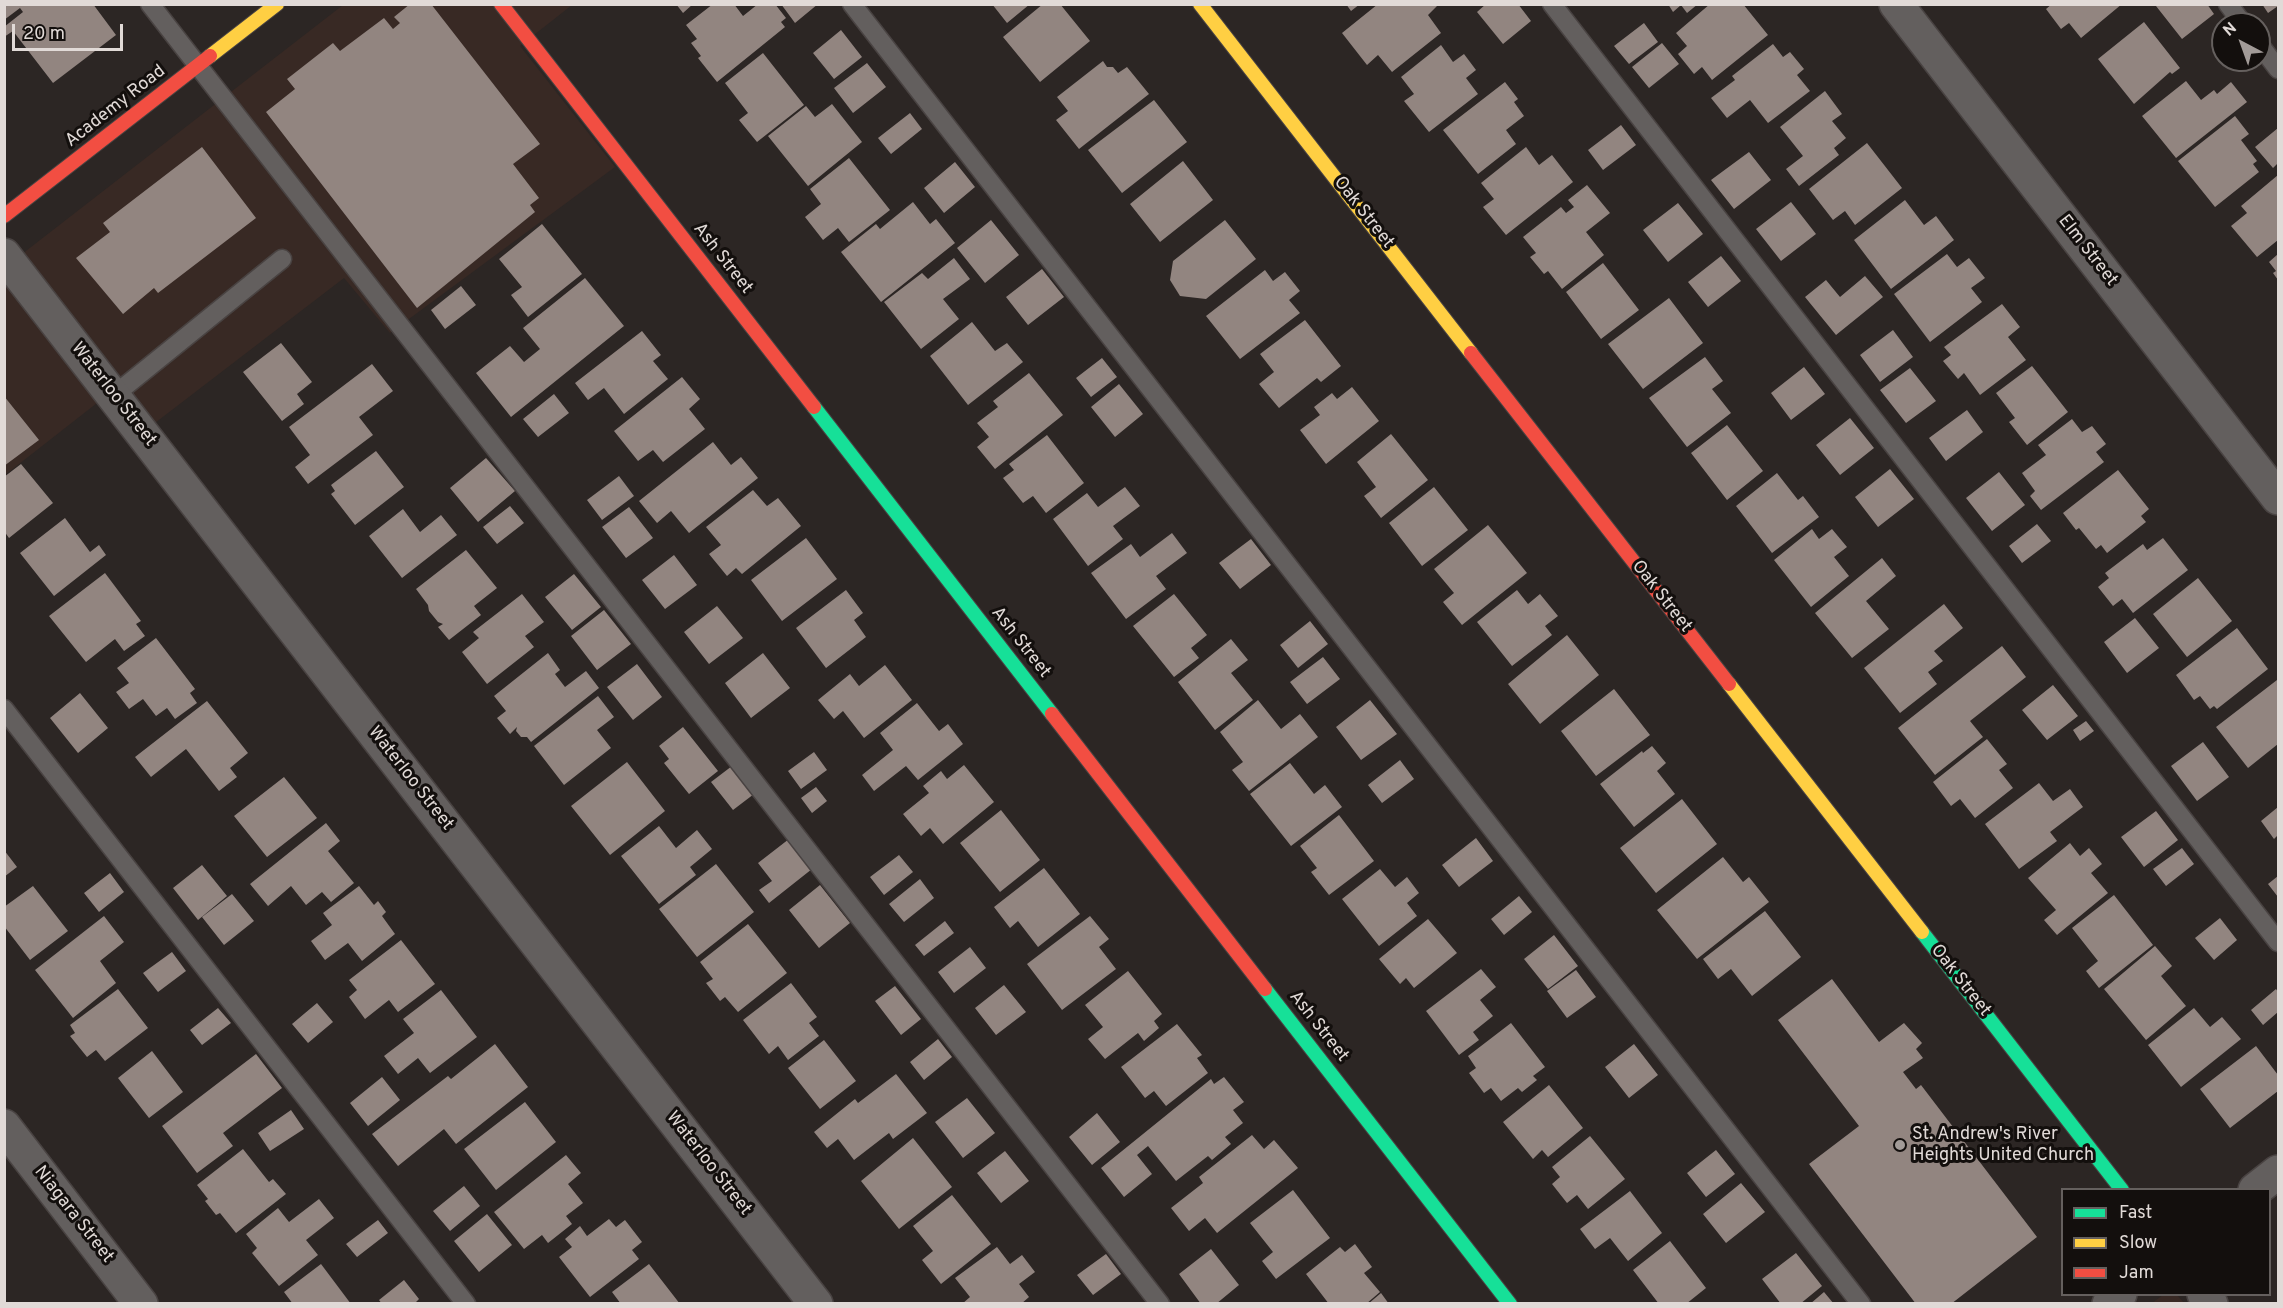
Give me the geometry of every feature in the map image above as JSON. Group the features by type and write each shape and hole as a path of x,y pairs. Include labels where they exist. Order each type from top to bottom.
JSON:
{"street":[{"name":"Academy Road","path":"4,216 277,4"},
{"name":"Ash Street","path":"501,4 1510,1304"},
{"name":"Oak Street","path":"1200,4 2120,1188"},
{"name":"Elm Street","path":"1896,4 2278,498"},
{"name":"Waterloo Street","path":"4,255 816,1304"},
{"name":"Niagara Street","path":"4,1126 141,1304"},
{"path":"2258,1188 2278,1172"}],"lane":[{"path":"150,4 1160,1304"},
{"path":"852,4 1861,1304"},
{"path":"1552,4 2278,942"},
{"path":"113,396 282,259"},
{"path":"4,709 466,1304"}],"shaded area":[{"path":"343,5 572,5 520,46 615,167 390,333 344,278 138,436 106,396 5,475 4,268"},
{"path":"2162,1296 2178,1296 2184,1303 2152,1303"}],"building":[{"path":"4,4 93,4 116,35 53,83 13,31 4,37 4,27 23,12 20,8 4,20"},
{"path":"410,4 431,4 540,144 513,164 539,198 530,205 535,212 417,308 266,112 295,89 287,79 333,43 340,51 384,18 393,29 400,23 394,17"},
{"path":"676,4 693,4 683,13"},
{"path":"713,4 734,4 743,16 758,4 775,4 786,18 781,22 785,27 717,82 698,58 701,56 691,43 697,39 686,25"},
{"path":"781,4 818,4 795,23"},
{"path":"992,4 1030,4 1007,23"},
{"path":"1043,4 1060,4 1090,41 1040,82 1003,37"},
{"path":"1346,4 1360,4 1351,11"},
{"path":"1378,4 1439,4 1428,15 1441,33 1392,72 1378,55 1367,65 1342,33"},
{"path":"1486,4 1518,4 1531,21 1503,44 1477,12"},
{"path":"1668,4 1698,4 1687,13 1681,5 1673,12"},
{"path":"1710,4 1743,4 1768,35 1712,80 1702,67 1694,74 1678,54 1687,46 1676,33"},
{"path":"2052,4 2122,4 2081,38 2069,23 2061,29 2046,9"},
{"path":"2158,4 2207,4 2213,12 2211,16 2182,39 2156,6"},
{"path":"2262,4 2278,4 2278,6 2267,12"},
{"path":"2144,22 2180,68 2172,74 2170,72 2134,104 2098,59"},
{"path":"1644,23 1658,42 1629,64 1614,46"},
{"path":"841,30 862,57 834,79 813,53"},
{"path":"1662,43 1679,64 1649,88 1632,67"},
{"path":"1773,44 1783,57 1790,52 1804,69 1797,75 1810,91 1768,123 1750,100 1727,118 1711,98 1735,80 1732,76"},
{"path":"1441,45 1453,62 1464,54 1476,70 1466,78 1478,94 1429,132 1404,101 1414,94 1401,77"},
{"path":"763,53 804,105 757,142 739,120 748,113 725,83"},
{"path":"1103,61 1107,67 1113,67 1118,73 1127,67 1149,94 1079,149 1056,120 1068,111 1057,97"},
{"path":"867,63 886,87 853,113 834,88"},
{"path":"2186,81 2201,100 2214,90 2217,94 2231,82 2247,102 2176,158 2142,116"},
{"path":"1505,82 1518,99 1514,102 1524,116 1506,130 1516,144 1478,174 1443,130"},
{"path":"1825,91 1842,114 1832,121 1846,138 1834,148 1839,155 1799,186 1786,169 1803,156 1780,127"},
{"path":"1154,100 1187,142 1122,193 1088,150"},
{"path":"832,104 862,142 808,186 768,136 806,106 815,117"},
{"path":"910,113 922,129 891,154 878,138"},
{"path":"2235,116 2249,134 2241,140 2257,161 2253,164 2259,172 2215,207 2178,161"},
{"path":"1621,125 1636,145 1603,170 1588,150"},
{"path":"2278,128 2278,163 2273,168 2255,147"},
{"path":"1867,143 1902,188 1855,225 1845,211 1833,220 1809,189"},
{"path":"202,147 256,218 158,293 154,288 123,314 76,258 110,232 103,223"},
{"path":"1526,147 1539,165 1552,155 1573,182 1506,235 1483,207 1494,199 1481,183"},
{"path":"1749,152 1771,180 1734,209 1711,180"},
{"path":"849,158 890,210 849,242 838,228 823,240 805,217 821,204 810,189"},
{"path":"1183,161 1213,200 1160,242 1130,204"},
{"path":"955,162 975,187 944,213 924,188"},
{"path":"2278,175 2278,240 2257,257 2231,226 2247,213 2241,206"},
{"path":"1587,185 1610,213 1586,232 1604,255 1562,289 1548,271 1544,274 1530,257 1536,253 1523,237 1561,207 1566,213 1574,207 1568,200"},
{"path":"1905,200 1924,225 1936,216 1954,240 1891,289 1854,240"},
{"path":"913,202 930,224 936,219 955,243 881,302 841,252 876,224 880,229"},
{"path":"1791,202 1816,234 1781,261 1756,229"},
{"path":"1678,203 1703,234 1668,262 1643,230"},
{"path":"991,220 1019,255 985,283 957,248"},
{"path":"1225,220 1256,259 1206,299 1180,296 1170,280 1173,261"},
{"path":"542,224 582,274 528,317 511,295 522,287 499,259"},
{"path":"1947,254 1957,267 1969,258 1985,278 1971,288 1982,302 1930,342 1894,294"},
{"path":"2278,254 2278,280 2273,273 2276,271 2269,262"},
{"path":"1721,256 1741,281 1708,307 1688,282"},
{"path":"954,258 970,279 943,299 959,319 921,349 884,302 922,273 928,279"},
{"path":"1603,263 1639,310 1601,339 1566,292"},
{"path":"1042,269 1064,297 1028,325 1006,297"},
{"path":"1265,270 1273,281 1285,272 1300,291 1289,300 1300,313 1240,359 1206,316"},
{"path":"1865,276 1883,297 1836,335 1805,297 1826,280 1840,297"},
{"path":"585,278 624,326 511,417 476,373 510,346 524,362 540,349 523,328"},
{"path":"461,286 476,305 445,329 431,310"},
{"path":"1669,298 1703,343 1643,389 1608,344"},
{"path":"2002,304 2020,327 2008,337 2026,360 1980,395 1964,373 1958,379 1943,361 1951,355 1944,347"},
{"path":"1305,320 1341,366 1321,382 1317,378 1279,408 1259,384 1274,372 1260,354"},
{"path":"972,322 995,351 1007,343 1023,362 968,405 930,356"},
{"path":"1893,330 1913,357 1880,382 1860,355"},
{"path":"642,331 661,355 653,361 668,379 624,414 604,388 588,400 575,383"},
{"path":"281,343 312,382 297,394 304,404 282,421 243,372"},
{"path":"1705,357 1723,381 1712,389 1731,413 1687,447 1649,398"},
{"path":"1102,358 1117,377 1091,397 1076,378"},
{"path":"372,364 393,391 359,417 373,435 308,484 295,467 310,455 289,427"},
{"path":"2032,366 2068,412 2027,445 2009,422 2015,418 1996,393"},
{"path":"1804,367 1825,394 1791,420 1771,393"},
{"path":"1910,368 1936,401 1906,423 1880,390"},
{"path":"1029,373 1063,415 995,469 977,447 989,437 977,423 998,407 993,401"},
{"path":"682,377 700,399 689,409 705,429 663,462 653,450 638,461 614,431"},
{"path":"1119,384 1143,414 1115,437 1091,407"},
{"path":"1352,387 1379,421 1326,464 1300,430 1320,415 1314,407 1332,393 1337,399"},
{"path":"554,394 569,413 538,437 523,419"},
{"path":"4,396 39,440 4,466"},
{"path":"1967,410 1983,432 1946,461 1929,438"},
{"path":"1850,418 1874,448 1840,475 1816,445"},
{"path":"2072,419 2082,432 2092,426 2106,444 2096,452 2104,462 2041,510 2030,496 2035,491 2022,473 2046,455 2038,445"},
{"path":"1727,425 1763,471 1727,500 1691,453"},
{"path":"1391,434 1428,480 1381,518 1364,496 1376,487 1357,462"},
{"path":"1047,435 1084,483 1046,513 1033,496 1023,503 1003,478 1014,470 1009,464"},
{"path":"713,442 731,465 741,457 758,478 689,533 671,511 657,523 639,501"},
{"path":"376,451 404,487 355,525 331,494 335,491 331,485"},
{"path":"486,458 515,491 478,522 450,488"},
{"path":"21,464 53,503 9,538 4,531 4,477"},
{"path":"1890,469 1914,499 1878,527 1855,497"},
{"path":"2118,470 2149,509 2141,516 2146,522 2107,553 2101,545 2096,549 2079,528 2076,530 2063,513"},
{"path":"1999,472 2025,505 1992,531 1966,498"},
{"path":"1777,473 1798,500 1803,496 1819,517 1772,553 1736,506"},
{"path":"619,476 634,496 602,520 587,500"},
{"path":"1125,487 1140,506 1113,526 1123,539 1088,566 1053,519 1087,493 1098,507"},
{"path":"1434,487 1468,530 1422,566 1389,523"},
{"path":"753,490 767,506 778,498 801,526 742,574 736,568 727,576 709,554 721,545 706,527"},
{"path":"510,506 524,523 497,544 483,527"},
{"path":"629,507 653,538 626,558 602,527"},
{"path":"403,509 420,532 441,515 457,535 402,578 369,536"},
{"path":"65,518 90,552 99,545 106,555 54,596 20,553"},
{"path":"2037,524 2051,541 2022,563 2009,546"},
{"path":"1488,525 1527,573 1462,625 1443,602 1454,593 1434,569"},
{"path":"1812,529 1819,539 1832,529 1847,547 1834,557 1849,576 1811,607 1774,560"},
{"path":"1172,533 1187,553 1156,576 1166,589 1126,619 1091,573 1131,544 1140,557"},
{"path":"806,538 837,579 782,621 751,580"},
{"path":"2163,538 2188,570 2133,613 2122,599 2113,606 2098,587 2109,578 2105,573 2143,544 2147,550"},
{"path":"1251,539 1271,565 1240,589 1219,563"},
{"path":"466,550 497,588 474,606 481,615 449,640 438,627 443,624 438,622 429,611 428,605 416,589"},
{"path":"674,555 697,585 665,609 642,580"},
{"path":"1882,558 1896,576 1866,601 1889,629 1852,658 1815,613"},
{"path":"105,573 141,621 136,624 145,636 124,651 115,639 86,662 49,616"},
{"path":"574,574 601,607 572,630 545,597"},
{"path":"2198,578 2232,621 2187,657 2153,614"},
{"path":"846,590 863,613 854,620 866,637 826,668 796,628"},
{"path":"1517,590 1528,604 1540,594 1558,616 1545,626 1552,635 1512,666 1477,622"},
{"path":"522,594 544,622 525,636 534,647 487,684 462,652 479,638 473,632"},
{"path":"1174,594 1207,635 1191,648 1199,658 1174,677 1133,626"},
{"path":"1944,604 1963,628 1934,651 1943,661 1928,672 1937,684 1900,713 1864,668"},
{"path":"717,606 743,638 709,664 684,632"},
{"path":"604,610 631,644 597,670 571,636"},
{"path":"2135,618 2159,648 2127,673 2104,642"},
{"path":"1310,621 1328,644 1298,668 1280,645"},
{"path":"2237,628 2268,669 2217,709 2214,706 2210,709 2200,696 2194,700 2176,675"},
{"path":"1567,635 1599,675 1540,724 1508,684"},
{"path":"156,638 195,689 190,693 197,703 175,719 167,708 156,716 143,699 129,709 116,692 129,683 117,668"},
{"path":"1231,639 1248,660 1231,673 1253,700 1215,730 1178,682"},
{"path":"2002,646 2026,677 1970,721 1983,737 1935,775 1898,728"},
{"path":"548,653 560,670 555,674 565,687 586,671 599,688 531,742 527,737 521,737 516,731 517,727 510,734 497,718 506,711 494,696"},
{"path":"763,653 790,688 751,718 725,683"},
{"path":"1323,657 1340,679 1307,704 1290,682"},
{"path":"637,664 662,697 633,720 607,687"},
{"path":"885,665 912,700 864,738 843,711 834,719 818,700 850,674 859,686"},
{"path":"2277,680 2278,744 2248,768 2216,727"},
{"path":"2053,685 2078,716 2047,740 2022,710"},
{"path":"1614,689 1650,735 1596,776 1561,731"},
{"path":"80,693 108,728 78,753 50,718"},
{"path":"598,696 614,717 597,730 611,748 564,785 534,746"},
{"path":"1258,700 1281,729 1300,714 1318,737 1249,791 1232,770 1243,762 1220,732"},
{"path":"1370,700 1397,734 1361,760 1336,727"},
{"path":"207,701 248,753 230,768 237,777 219,791 186,749 151,777 135,757"},
{"path":"917,703 939,731 948,724 963,744 918,780 906,766 874,791 862,775 893,750 880,733"},
{"path":"2086,721 2094,731 2080,741 2073,730"},
{"path":"683,727 718,771 689,794 664,763 669,759 659,746"},
{"path":"1987,739 2007,764 1999,770 2013,788 1975,818 1960,799 1951,806 1933,782"},
{"path":"2203,742 2229,777 2197,801 2171,766"},
{"path":"1652,746 1666,763 1657,771 1675,794 1634,827 1600,784 1642,751 1643,753"},
{"path":"814,752 827,770 801,789 788,771"},
{"path":"1400,760 1414,779 1382,803 1368,785"},
{"path":"627,762 665,811 610,855 571,806"},
{"path":"1290,763 1314,794 1325,785 1342,807 1291,846 1250,794"},
{"path":"964,765 994,802 943,844 930,828 921,836 903,814 929,793 923,786 941,771 947,779"},
{"path":"732,766 754,794 733,810 711,782"},
{"path":"284,777 317,818 267,857 234,816"},
{"path":"2039,783 2053,801 2070,789 2083,807 2050,832 2057,841 2019,869 1985,824"},
{"path":"816,787 827,801 812,813 801,798"},
{"path":"1682,799 1717,844 1656,893 1620,848"},
{"path":"2278,807 2278,835 2274,839 2261,821"},
{"path":"1001,810 1040,860 1000,892 960,843"},
{"path":"2156,811 2178,840 2144,867 2121,837"},
{"path":"1339,815 1374,861 1329,895 1311,872 1317,868 1300,846"},
{"path":"326,823 340,841 328,851 354,883 331,902 322,892 306,905 291,886 268,906 250,884"},
{"path":"659,826 676,848 697,830 712,849 690,867 696,875 659,904 621,856"},
{"path":"1476,838 1493,861 1459,887 1442,865"},
{"path":"789,839 812,869 769,903 759,890 772,881 758,863"},
{"path":"2070,843 2080,856 2089,848 2102,864 2091,873 2108,893 2057,935 2044,920 2056,910 2028,878"},
{"path":"2182,848 2194,864 2166,886 2153,869"},
{"path":"4,850 17,867 4,877"},
{"path":"899,855 913,872 884,895 870,877"},
{"path":"1723,857 1743,882 1749,877 1769,902 1697,959 1657,910"},
{"path":"716,864 754,912 697,957 659,909"},
{"path":"202,865 227,896 198,920 173,888"},
{"path":"1044,868 1080,914 1038,947 1018,921 1010,928 994,907"},
{"path":"1380,869 1395,887 1407,877 1419,893 1407,903 1417,916 1379,946 1342,899"},
{"path":"110,873 124,892 99,912 84,893"},
{"path":"2278,876 2278,897 2268,884"},
{"path":"920,879 934,898 904,922 889,904"},
{"path":"820,885 850,923 819,948 789,910"},
{"path":"33,886 68,931 30,960 4,926 4,907"},
{"path":"359,886 374,905 378,901 386,912 382,916 395,934 362,961 348,943 325,960 311,941 332,925 323,913"},
{"path":"232,894 254,921 224,945 202,917"},
{"path":"2114,895 2153,945 2099,988 2086,971 2098,961 2072,928"},
{"path":"1519,896 1532,912 1504,935 1491,919"},
{"path":"1765,911 1801,957 1752,996 1731,969 1718,979 1703,959"},
{"path":"104,916 124,942 100,961 116,983 73,1018 35,970"},
{"path":"1090,916 1109,939 1099,947 1116,969 1062,1010 1027,964"},
{"path":"2220,918 2237,940 2214,960 2195,938"},
{"path":"1428,919 1457,953 1414,988 1406,978 1400,984 1379,959"},
{"path":"945,921 954,933 924,956 915,945"},
{"path":"748,924 787,973 738,1012 725,997 720,1001 706,983 713,979 700,962"},
{"path":"1554,935 1578,966 1548,989 1524,959"},
{"path":"401,940 435,984 398,1012 389,1000 365,1019 349,997 357,990 349,980"},
{"path":"2155,946 2172,966 2161,976 2186,1006 2146,1040 2104,989"},
{"path":"970,947 986,968 954,993 938,972"},
{"path":"172,952 186,971 158,992 143,973"},
{"path":"1481,969 1496,987 1480,1000 1493,1016 1473,1032 1479,1040 1459,1055 1426,1011"},
{"path":"1576,970 1596,997 1567,1018 1547,991"},
{"path":"1128,971 1162,1014 1154,1021 1159,1028 1144,1041 1138,1033 1105,1059 1088,1039 1103,1027 1085,1005"},
{"name":"St. Andrew's River Heights United Church","path":"1832,979 1879,1042 1904,1023 1922,1043 1916,1049 1923,1058 1903,1072 1916,1089 1921,1085 2037,1237 1951,1304 1916,1304 1809,1164 1859,1126 1778,1020"},
{"path":"791,983 817,1017 809,1023 819,1036 788,1060 778,1046 769,1054 743,1020"},
{"path":"1004,985 1026,1012 996,1035 975,1008"},
{"path":"895,986 921,1019 901,1035 875,1001"},
{"path":"118,989 148,1028 105,1061 96,1050 87,1057 70,1036 75,1033 70,1025"},
{"path":"2276,989 2278,1012 2263,1025 2251,1010"},
{"path":"441,990 477,1037 430,1073 418,1058 398,1074 384,1056 414,1033 403,1019"},
{"path":"317,1003 333,1022 308,1043 292,1024"},
{"path":"218,1008 231,1023 202,1045 190,1030"},
{"path":"2194,1008 2210,1027 2222,1017 2241,1039 2181,1087 2148,1045"},
{"path":"1511,1023 1545,1067 1533,1076 1537,1080 1522,1092 1518,1088 1501,1101 1491,1088 1484,1093 1469,1073 1476,1068 1468,1056"},
{"path":"1177,1024 1202,1055 1197,1058 1208,1073 1166,1106 1154,1091 1145,1098 1121,1067"},
{"path":"938,1039 952,1057 924,1080 910,1062"},
{"path":"824,1040 856,1081 820,1109 788,1068"},
{"path":"495,1044 528,1087 456,1144 444,1129 398,1166 372,1134 448,1076 451,1079"},
{"path":"1634,1044 1658,1075 1629,1098 1605,1067"},
{"path":"2256,1046 2278,1075 2278,1091 2230,1128 2200,1089"},
{"path":"152,1051 183,1092 149,1118 118,1078"},
{"path":"256,1054 282,1088 223,1133 233,1146 197,1173 162,1126"},
{"path":"896,1074 927,1113 893,1139 889,1133 854,1160 838,1139 827,1148 814,1132 855,1099 858,1103"},
{"path":"382,1077 400,1100 368,1126 350,1103"},
{"path":"1224,1077 1244,1102 1233,1110 1243,1123 1225,1137 1231,1144 1212,1160 1208,1156 1176,1181 1148,1146 1137,1155 1152,1174 1124,1197 1101,1168 1211,1079 1214,1084"},
{"path":"1549,1085 1583,1128 1548,1157 1542,1150 1533,1159 1503,1122"},
{"path":"967,1098 995,1133 963,1158 935,1122"},
{"path":"525,1102 556,1142 496,1190 464,1149"},
{"path":"291,1110 304,1129 270,1151 258,1133"},
{"path":"1097,1113 1120,1142 1092,1165 1069,1137"},
{"path":"1252,1135 1264,1149 1274,1140 1298,1168 1217,1233 1205,1218 1189,1231 1171,1208 1203,1183 1199,1177"},
{"path":"1590,1136 1625,1179 1588,1209 1577,1195 1567,1203 1552,1184 1560,1177 1552,1167"},
{"path":"913,1138 952,1187 899,1229 861,1181"},
{"path":"243,1149 269,1182 273,1179 286,1194 236,1233 220,1213 216,1215 205,1201 208,1199 197,1185"},
{"path":"1716,1150 1735,1174 1706,1197 1687,1173"},
{"path":"1005,1151 1029,1181 1001,1203 977,1173"},
{"path":"566,1155 581,1173 568,1184 583,1203 566,1216 572,1224 548,1243 542,1235 524,1249 494,1212"},
{"path":"1741,1183 1765,1212 1726,1243 1703,1214"},
{"path":"464,1186 480,1206 450,1231 433,1211"},
{"path":"1293,1190 1330,1238 1276,1279 1262,1261 1273,1252 1250,1223"},
{"path":"1630,1191 1662,1233 1628,1261 1610,1238 1595,1249 1580,1229"},
{"path":"952,1195 991,1244 941,1284 922,1260 933,1251 913,1226"},
{"path":"319,1199 334,1218 306,1240 318,1255 279,1286 252,1253 257,1248 246,1234 278,1208 289,1222"},
{"path":"487,1214 512,1245 479,1272 454,1241"},
{"path":"609,1219 616,1227 625,1220 642,1242 632,1250 639,1259 590,1297 559,1257 572,1247 565,1239 580,1226 587,1236"},
{"path":"378,1220 388,1233 357,1257 346,1244"},
{"path":"1670,1241 1706,1288 1686,1304 1659,1304 1633,1270"},
{"path":"1355,1244 1372,1267 1364,1273 1380,1292 1366,1304 1329,1304 1306,1274 1340,1247 1345,1252"},
{"path":"997,1247 1010,1264 1022,1255 1035,1272 1019,1284 1029,1297 1021,1304 962,1304 970,1297 955,1278"},
{"path":"1211,1249 1239,1285 1216,1304 1201,1304 1179,1274"},
{"path":"1796,1253 1822,1286 1800,1304 1781,1304 1762,1279"},
{"path":"1106,1254 1121,1274 1093,1295 1077,1275"},
{"path":"321,1264 351,1304 293,1304 284,1292"},
{"path":"649,1264 680,1304 621,1304 612,1292"},
{"path":"404,1280 419,1299 414,1304 382,1304 379,1300"},
{"path":"1824,1292 1834,1304 1810,1304"},
{"path":"1381,1293 1389,1304 1368,1304"}],"traffic: fast":[{"path":"814,407 1052,714"},
{"path":"1922,932 2120,1188"},
{"path":"1265,989 1510,1304"}],"traffic: slow":[{"path":"210,56 277,4"},
{"path":"1200,4 1471,353"},
{"path":"1729,684 1922,932"}],"traffic: jam":[{"path":"501,4 814,407"},
{"path":"4,216 210,56"},
{"path":"1471,353 1729,684"},
{"path":"1052,714 1265,989"}],"place":[{"name":"St. Andrew's River Heights United Church","path":"1900,1145"}]}
